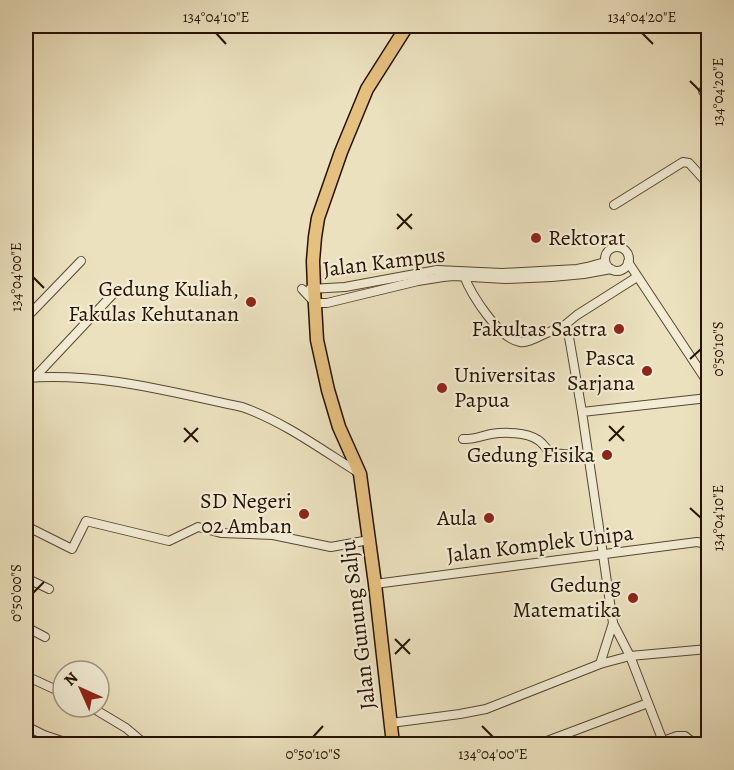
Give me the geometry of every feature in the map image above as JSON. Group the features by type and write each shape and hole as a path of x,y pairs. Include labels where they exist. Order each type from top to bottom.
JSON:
{"main road":[{"name":"Jalan Gunung Salju","path":"393,744 360,474 339,427 328,390 318,340 314,288 315,237 327,190 367,89 407,26"}],"street":[{"path":"703,91 708,98"},
{"path":"614,205 683,162 688,164 708,184"},
{"name":"Jalan Kampus","path":"628,262 621,270 614,270 608,265 605,256 612,248 618,247 626,251 628,262 637,277 708,383"},
{"path":"26,318 81,261"},
{"name":"Jalan Kampus","path":"315,303 336,302 418,281 454,276 569,272 584,274 608,265"},
{"name":"Jalan Kampus","path":"314,288 345,288 437,270 450,270 464,275 482,309 501,330 515,340 527,342 560,329 577,315 637,277"},
{"path":"473,293 479,275"},
{"path":"35,377 113,294"},
{"path":"560,329 565,331 569,338 613,623 630,656 664,743 677,736 686,736 692,744"},
{"path":"26,378 55,377 129,383 242,407 274,421 360,474"},
{"path":"582,412 708,398"},
{"path":"463,439 474,439 492,434 524,434 540,441 551,453 588,456"},
{"path":"26,526 72,549 86,521 169,541 198,526 221,533 273,535 331,547 369,540"},
{"name":"Jalan Komplek Unipa","path":"375,584 697,542 702,543 708,549"},
{"path":"26,578 49,589"},
{"path":"600,664 613,623"},
{"path":"26,627 45,636"},
{"path":"391,723 486,709 600,664 630,656 708,649"},
{"path":"26,676 51,687"},
{"path":"539,744 648,704"},
{"path":"111,719 145,744"},
{"path":"26,726 71,744"}],"place":[{"name":"Rektorat","path":"536,238"},
{"name":"Gedung Kuliah, Fakulas Kehutanan","path":"251,302"},
{"name":"Fakultas Sastra","path":"619,329"},
{"name":"Pasca Sarjana","path":"647,371"},
{"name":"Universitas Papua","path":"442,388"},
{"name":"Gedung Fisika","path":"607,455"},
{"name":"SD Negeri 02 Amban","path":"304,514"},
{"name":"Aula","path":"489,518"},
{"name":"Gedung Matematika","path":"633,598"}]}
